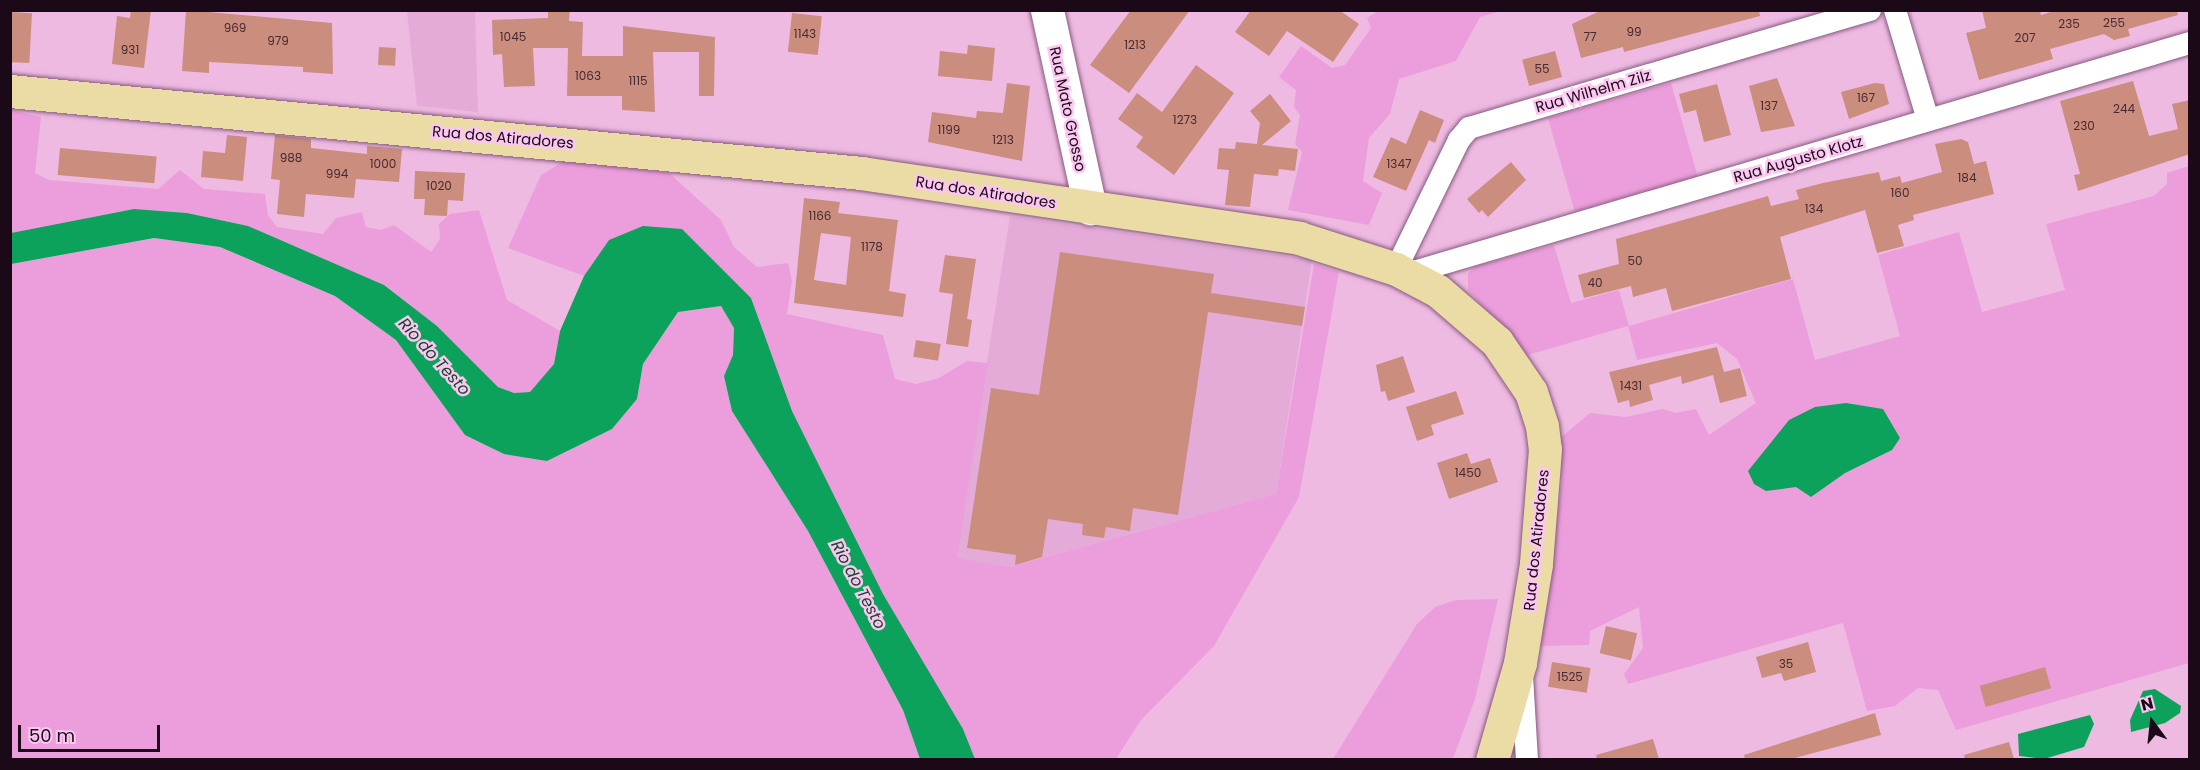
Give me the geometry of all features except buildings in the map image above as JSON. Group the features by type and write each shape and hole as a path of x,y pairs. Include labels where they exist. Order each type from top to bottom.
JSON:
{"main road":[{"name":"Rua dos Atiradores","path":"10,91 737,159 1305,240 1402,271 1468,313 1497,342 1531,392 1542,426 1543,504 1520,663 1492,759"}],"street":[{"name":"Rua Mato Grosso","path":"1047,10 1090,208"},
{"name":"Rua Wilhelm Zilz","path":"1402,271 1459,140 1469,128 1869,10"},
{"path":"1895,10 1928,120"},
{"name":"Rua Augusto Klotz","path":"1402,271 2190,43"},
{"path":"1520,663 1527,759"}],"shaded area":[{"path":"1380,10 1501,11 1480,17 1456,61 1399,79 1390,114 1369,138 1363,181 1382,193 1369,225 1288,210 1302,152 1295,144 1300,115 1294,107 1296,90 1279,77 1301,46 1332,68 1345,65 1371,28 1367,18"},
{"path":"407,11 475,11 478,112 417,106"},
{"path":"1671,83 1698,176 1575,212 1548,118"},
{"path":"11,110 41,117 35,173 49,180 158,189 180,170 204,189 265,194 268,215 277,227 323,234 336,218 362,212 366,227 381,230 394,225 431,252 440,239 439,224 450,214 479,210 507,300 560,331 554,364 530,392 514,393 498,387 437,326 384,285 248,226 187,213 134,209 11,233"},
{"path":"566,160 669,173 721,220 734,247 757,267 788,263 792,281 787,314 883,335 895,379 916,384 939,378 967,361 988,363 957,558 1010,567 1276,494 1314,264 1339,272 1299,497 1214,646 1141,720 1116,759 975,760 963,729 883,594 792,411 751,298 720,268 609,240 584,276 508,248 541,175"},
{"path":"2189,166 2189,663 1956,730 1938,690 1918,688 1895,706 1867,711 1843,623 1628,684 1624,674 1643,648 1639,607 1590,631 1589,645 1538,646 1562,483 1559,439 1590,413 1626,417 1663,409 1676,413 1696,409 1709,435 1756,403 1737,359 1717,343 1637,360 1628,326 1528,355 1468,290 1468,274 1474,267 1554,245 1571,303 1619,290 1629,326 1793,279 1815,360 1900,336 1878,255 1959,232 1982,312 2065,290 2046,224 2154,196 2167,184 2167,173"},
{"path":"1010,216 1312,260 1276,494 1010,567 956,559"},
{"path":"154,238 219,247 335,296 396,340 431,384 547,461 612,429 637,399 643,364 678,312 721,306 734,328 733,355 724,376 766,465 808,531 903,710 920,759 11,759 10,264"},
{"path":"1498,599 1475,699 1453,759 1333,759 1417,624 1435,607 1456,600"}],"water":[{"name":"Rio do Testo","path":"134,209 187,213 248,226 384,285 437,326 498,387 514,393 530,392 554,364 560,331 584,276 609,240 643,226 682,229 751,298 792,411 883,594 963,729 975,759 920,759 903,710 808,531 732,411 724,376 733,355 734,328 721,306 678,312 643,364 637,399 612,429 547,461 504,454 465,435 396,340 335,296 220,247 154,238 11,264 11,233"},
{"path":"1846,403 1883,409 1900,438 1892,450 1845,473 1811,497 1796,487 1766,491 1754,484 1748,471 1789,420 1815,407"},
{"path":"2155,689 2181,706 2180,713 2165,723 2131,732 2130,720 2143,691"},
{"path":"2090,715 2094,724 2084,747 2044,759 2019,756 2018,734"}]}
